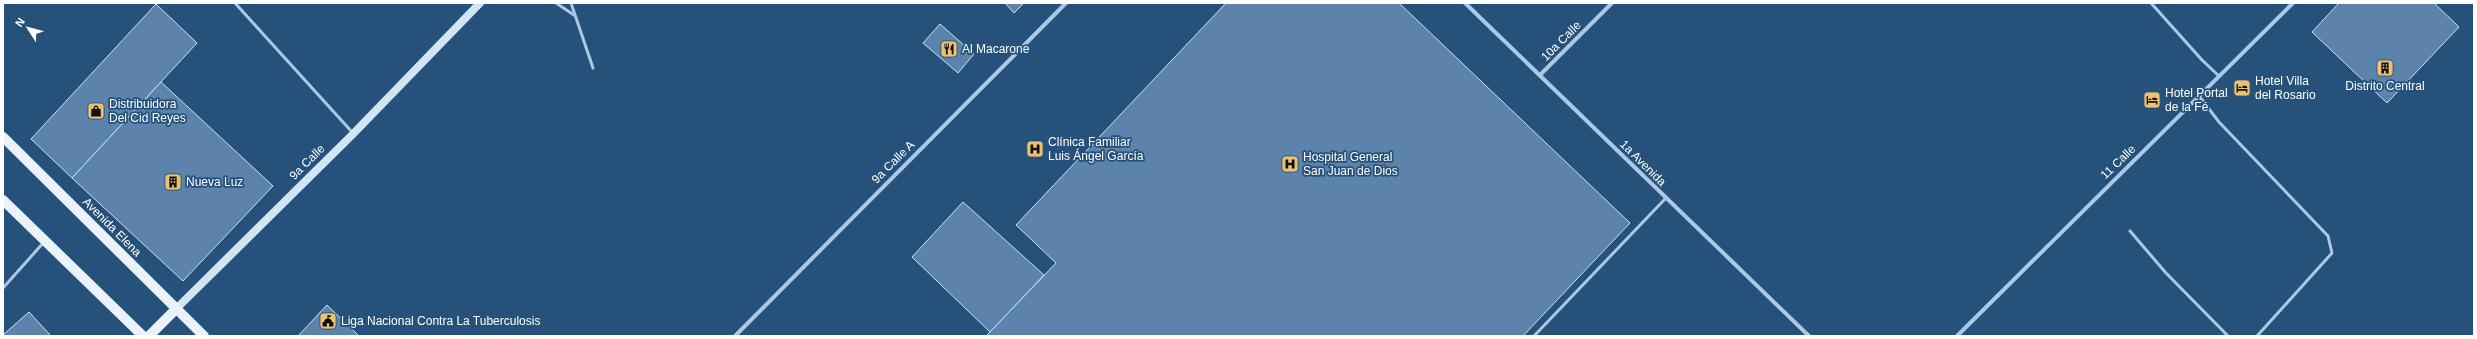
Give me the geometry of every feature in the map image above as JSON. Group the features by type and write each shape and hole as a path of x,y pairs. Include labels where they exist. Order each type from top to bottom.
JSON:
{"main road":[{"name":"9a Calle","path":"149,336 353,134 480,3"},
{"name":"Avenida Elena","path":"3,137 204,336"},
{"path":"3,200 143,336"}],"street":[{"name":"9a Calle A","path":"735,336 1066,3"},
{"name":"1a Avenida","path":"1465,3 1665,199 1809,336"},
{"name":"10a Calle","path":"1540,75 1612,3"},
{"name":"11 Calle","path":"1958,336 2293,3"}],"lane":[{"path":"236,3 353,134"},
{"path":"556,3 574,16"},
{"path":"571,3 574,16 594,68"},
{"path":"2151,3 2202,60 2219,76"},
{"path":"2199,96 2219,122 2328,236 2332,253 2257,336"},
{"path":"1534,336 1665,199"},
{"path":"2130,231 2166,273 2228,336"},
{"path":"3,288 45,241"}],"building":[{"path":"1005,3 1024,3 1014,13"},
{"name":"Hospital General San Juan de Dios","path":"1226,3 1399,3 1630,223 1523,336 986,336 1056,263 1016,225"},
{"name":"Distrito Central","path":"2339,3 2434,3 2459,27 2387,103 2312,32"},
{"name":"Distribuidora Del Cid Reyes","path":"156,4 197,43 72,178 31,139"},
{"name":"Al Macarone","path":"940,24 974,54 958,73 923,43"},
{"name":"Nueva Luz","path":"161,82 273,186 183,281 72,178"},
{"path":"963,202 1044,275 990,332 912,257"},
{"name":"Liga Nacional Contra La Tuberculosis","path":"327,305 359,336 298,336"},
{"path":"29,312 51,336 3,336 3,335"}],"place":[{"name":"Al Macarone","path":"949,49"},
{"name":"Distrito Central","path":"2385,68"},
{"name":"Hotel Villa del Rosario","path":"2242,88"},
{"name":"Hotel Portal de la Fé","path":"2152,100"},
{"name":"Distribuidora Del Cid Reyes","path":"96,111"},
{"name":"Clínica Familiar Luis Ángel García","path":"1035,149"},
{"name":"Hospital General San Juan de Dios","path":"1290,164"},
{"name":"Nueva Luz","path":"173,182"},
{"name":"Liga Nacional Contra La Tuberculosis","path":"328,321"}]}
